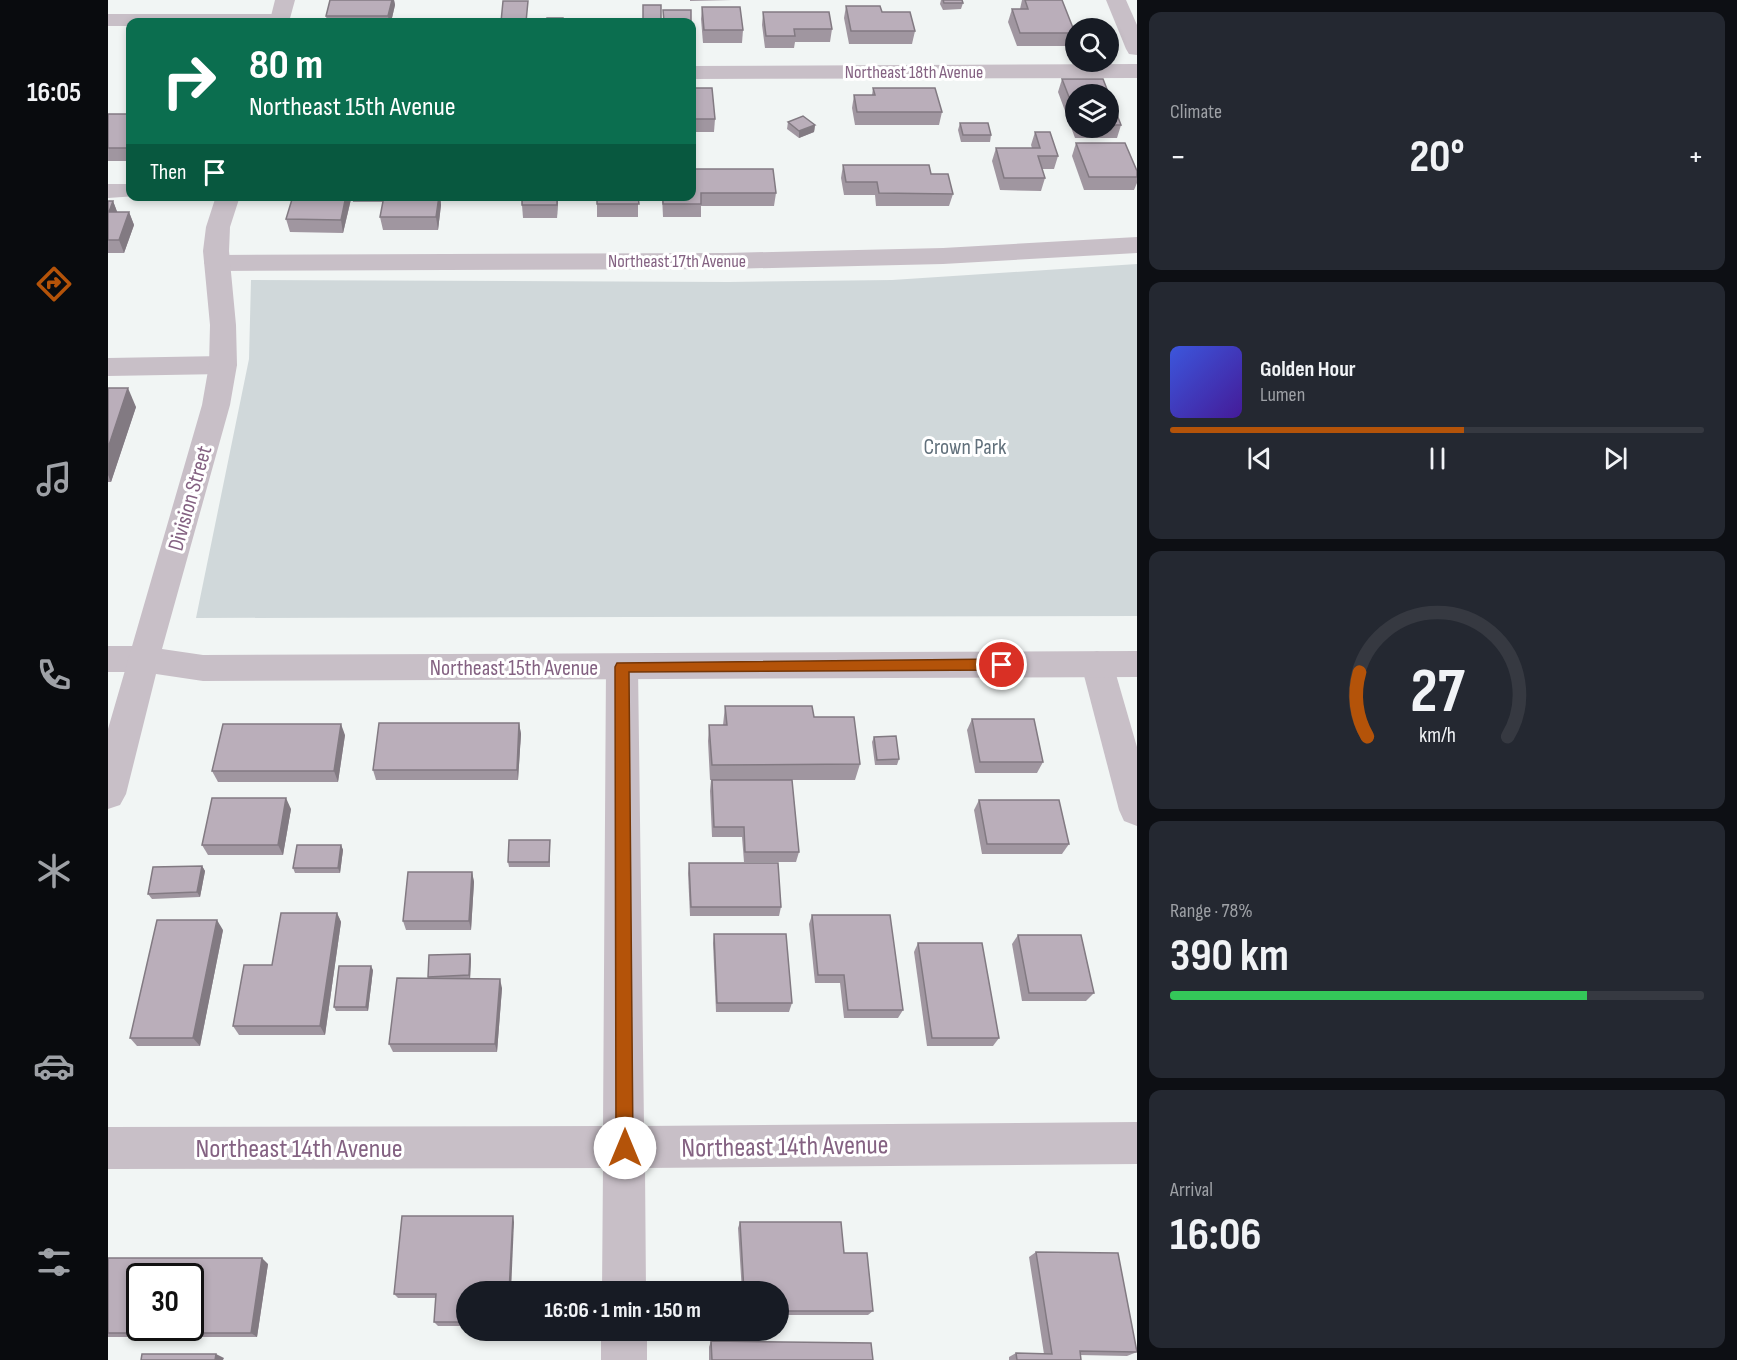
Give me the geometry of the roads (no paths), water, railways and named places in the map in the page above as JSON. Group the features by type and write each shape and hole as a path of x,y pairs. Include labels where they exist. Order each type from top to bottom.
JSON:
{"street":[{"path":"1116,0 1137,49"},
{"path":"182,18 281,14"},
{"path":"108,21 126,20"},
{"name":"Northeast 18th Avenue","path":"696,73 1137,71"},
{"path":"108,191 126,191"},
{"name":"Division Street","path":"108,794 143,659 216,405 223,364 223,325 217,263 218,227 226,201"},
{"name":"Northeast 17th Avenue","path":"217,263 737,260 943,256 1137,245"},
{"path":"108,367 223,364"},
{"name":"Northeast 15th Avenue","path":"108,659 143,659 203,668 1137,664"},
{"path":"1097,664 1137,810"},
{"path":"622,667 624,1281"},
{"name":"Northeast 14th Avenue","path":"108,1148 625,1148 1137,1143"},
{"path":"624,1341 624,1360"}],"park label":[{"name":"Crown Park","path":"965,446"}]}
